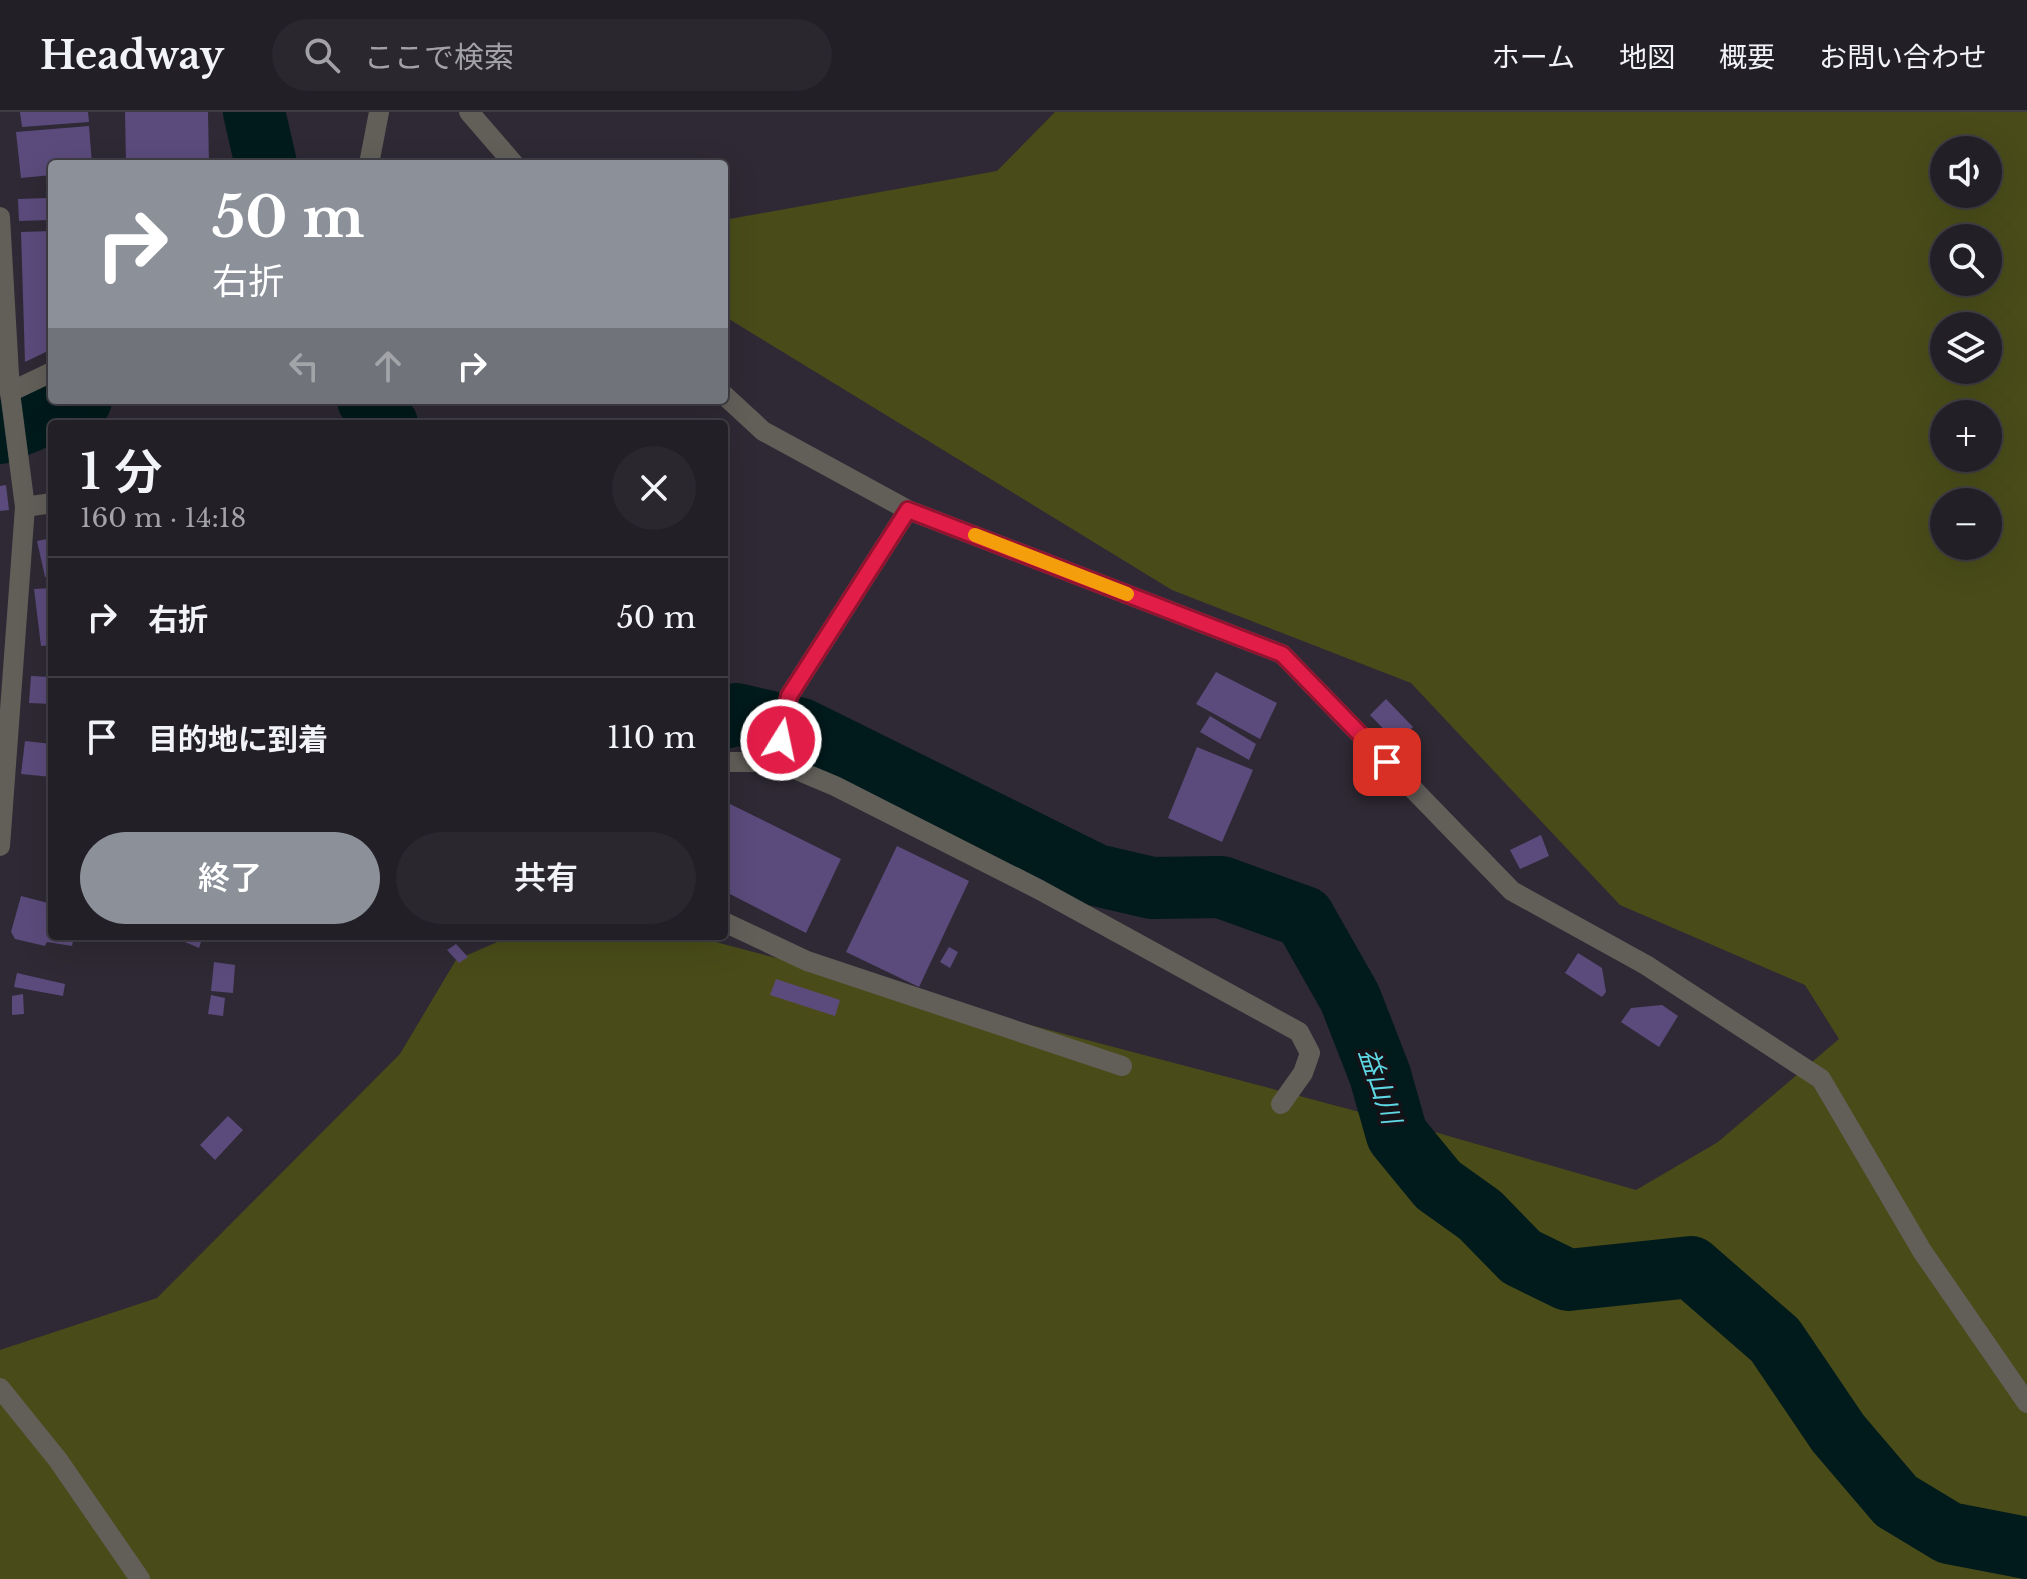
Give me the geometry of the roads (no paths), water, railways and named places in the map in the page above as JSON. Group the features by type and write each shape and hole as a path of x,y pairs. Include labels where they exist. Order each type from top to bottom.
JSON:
{"street":[{"path":"370,160 379,112"},
{"path":"469,112 511,160"},
{"path":"0,217 2,303 10,392 8,452 25,507 0,846"},
{"path":"10,392 48,374"},
{"path":"728,399 763,431 908,510 1282,654 1512,891 1646,965 1821,1079 1922,1251 2027,1403"},
{"path":"25,507 48,504"},
{"path":"778,762 789,696 908,510"},
{"path":"728,762 778,762 835,786 1040,890 1299,1032 1310,1053 1303,1073 1281,1104"},
{"path":"728,924 807,961 1122,1066"},
{"path":"0,1388 58,1460 140,1579"}],"waterway":[{"path":"254,112 265,160"},
{"path":"0,433 71,404"},
{"name":"益山川","path":"371,404 384,420"},
{"name":"益山川","path":"728,717 736,714 801,729 1096,875 1152,888 1221,887 1304,917 1350,998 1380,1075 1397,1135 1438,1185 1480,1215 1521,1257 1568,1280 1691,1267 1775,1340 1838,1433 1896,1501 1949,1533 2027,1548"}]}
